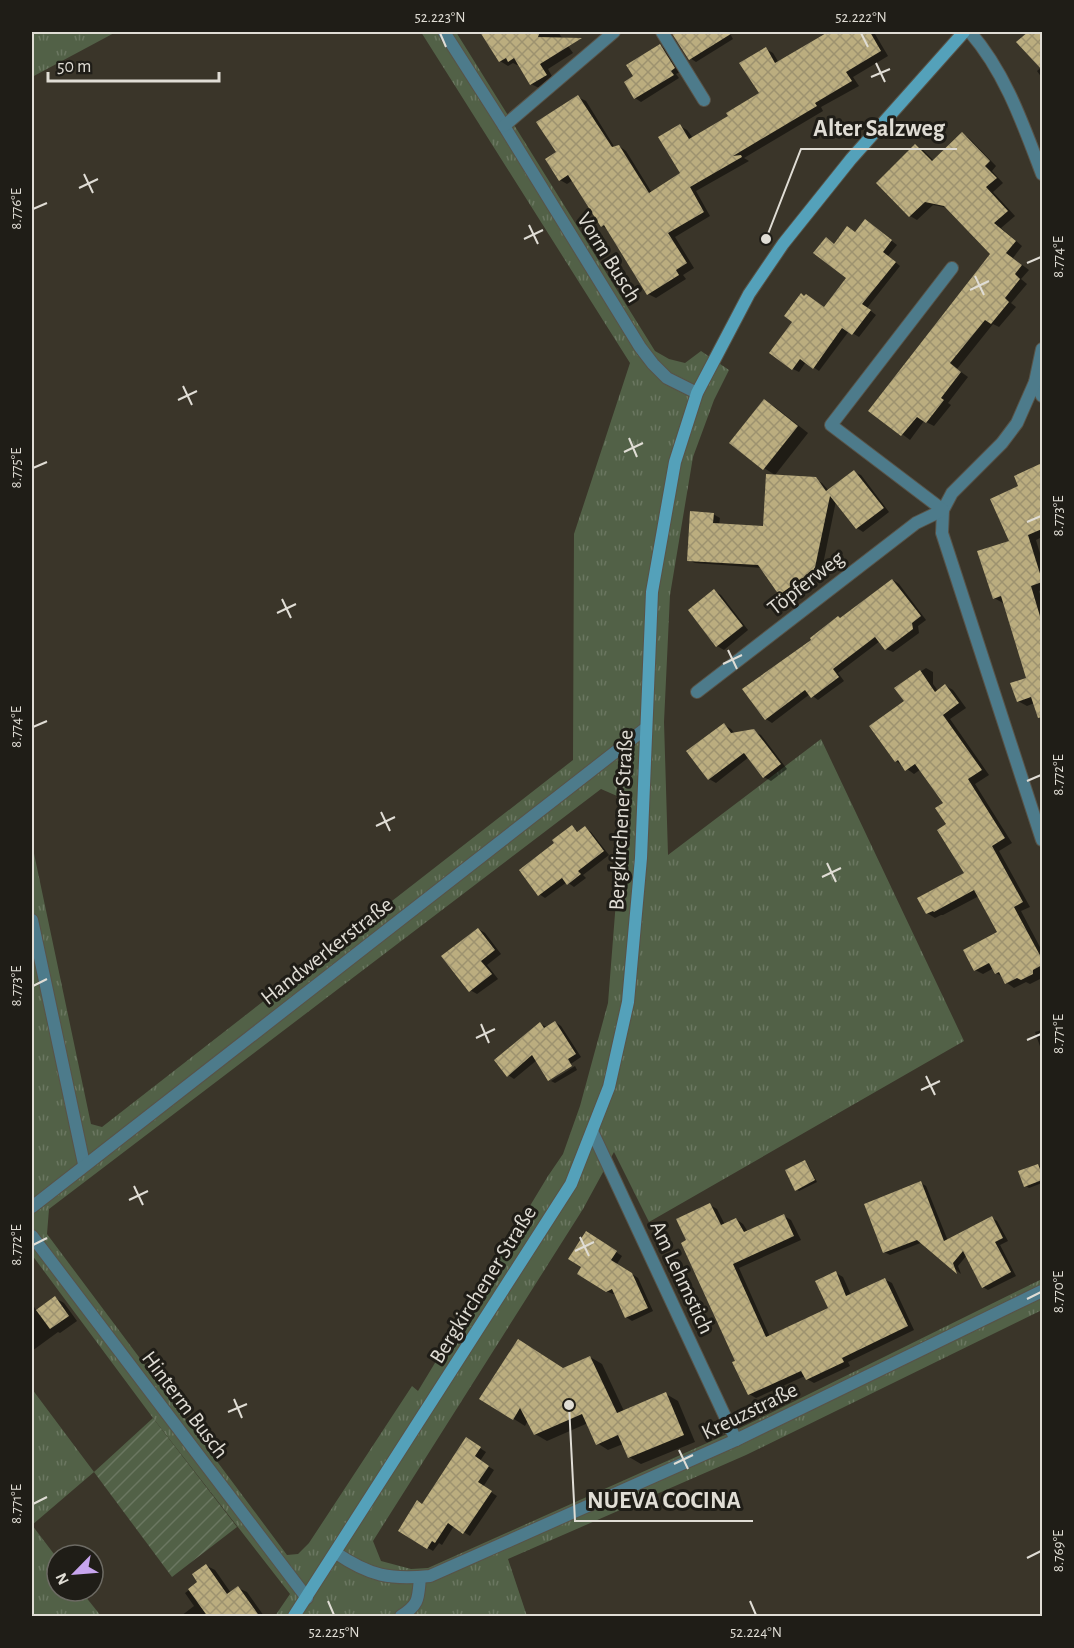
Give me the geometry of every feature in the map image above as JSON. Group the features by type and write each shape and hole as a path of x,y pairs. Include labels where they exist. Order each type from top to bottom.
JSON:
{"street":[{"name":"Vorm Busch","path":"444,32 640,347 667,378 697,393"},
{"path":"504,126 614,32"},
{"path":"662,32 704,100"},
{"name":"Bergkirchener Straße","path":"294,1617 571,1184 609,1087 628,1002 641,858 652,592 675,462 697,393 749,294 783,244 851,159 964,32"},
{"path":"970,32 996,66 1027,134 1042,174"},
{"path":"943,510 831,425 952,268"},
{"path":"1042,349 1035,382 1017,423 1002,443 952,493 943,510 942,533 1042,840"},
{"path":"1035,382 1042,396"},
{"name":"Töpferweg","path":"697,692 916,523 943,510"},
{"name":"Handwerkerstraße","path":"32,1206 646,728"},
{"path":"32,920 84,1164"},
{"name":"Am Lehmstich","path":"592,1131 736,1440"},
{"name":"Hinterm Busch","path":"32,1236 307,1598"},
{"name":"Kreuzstraße","path":"336,1553 377,1575 405,1578 430,1576 736,1440 1042,1291"},
{"path":"401,1617 417,1602 420,1577"}],"green space":[{"path":"32,32 116,32 32,77"},
{"path":"421,32 456,32 655,351 669,359 685,363 701,351 729,370 714,400 693,457 670,595 664,722 668,855 821,739 964,1041 649,1222 614,1152 583,1209 373,1541 381,1561 411,1569 428,1568 734,1431 1042,1279 1042,1310 746,1455 508,1559 527,1616 275,1616 290,1594 153,1418 32,1255 32,844 91,1124 102,1127 573,760 574,534 630,363","holes":["601,789 624,799 608,1003 580,1106 563,1154 418,1391 412,1386 309,1543 298,1554 287,1555 47,1234 49,1209"]},
{"path":"32,1389 94,1472 32,1525"},
{"path":"153,1418 237,1527 172,1577 94,1472"},
{"path":"32,1525 46,1543 45,1603 91,1603 101,1616 32,1616"}],"building":[{"path":"480,32 540,32 538,37 582,38 540,64 547,75 530,85 514,58 508,62 506,58 499,62"},
{"path":"671,32 734,32 689,60"},
{"path":"828,32 870,32 881,51 846,72 852,81 815,103 817,106 733,156 741,155 742,157 690,187 704,212 668,233 687,263 676,270 679,275 647,295 604,225 601,227 568,175 559,181 545,159 556,152 536,122 578,95 612,147 619,145 649,193 680,173 658,137 680,124 689,139 728,116 726,113 759,93 739,63 766,47 775,63"},
{"path":"1028,32 1042,32 1042,70 1016,42"},
{"path":"660,44 675,68 671,71 674,75 634,99 624,82 633,76 626,65"},
{"path":"962,132 990,161 985,166 997,178 986,187 1008,211 994,223 1016,241 1006,253 1022,265 1015,274 1020,279 1005,298 1009,302 991,324 985,320 950,363 961,372 941,398 944,400 926,423 917,417 901,436 868,411 990,254 944,206 925,202 909,217 876,183 915,144 932,161"},
{"path":"865,219 892,240 883,252 896,262 862,304 871,310 852,335 842,328 813,369 800,359 792,370 769,353 792,322 784,316 801,293 824,307 846,278 813,253 826,237 834,244 847,226 855,232"},
{"path":"764,399 798,426 763,470 729,443"},
{"path":"1042,463 1042,529 1028,535 1042,580 1031,586 1042,623 1042,717 1038,718 1031,697 1017,702 1010,683 1026,678 1001,596 993,599 977,551 1009,541 990,499 1018,486 1014,476"},
{"path":"854,470 884,508 856,529 830,496 813,577 807,575 779,595 758,565 687,561 690,511 714,513 713,523 763,526 766,474 816,477 826,491"},
{"path":"892,579 921,616 912,623 913,629 885,650 875,637 833,669 839,677 811,698 805,690 765,720 742,689 811,640 810,638 838,616 840,618"},
{"path":"714,589 743,626 716,647 688,610"},
{"path":"920,670 935,692 945,684 959,703 943,715 982,770 968,779 1005,838 992,846 1023,902 1014,907 1042,959 1042,965 1033,970 1033,974 1021,980 1017,978 1005,984 999,972 995,974 989,963 974,971 963,950 997,932 974,890 926,914 917,898 964,873 937,830 946,824 935,808 943,803 915,764 905,771 898,760 895,762 869,726 904,701 894,688"},
{"path":"724,723 731,733 754,729 781,764 763,778 744,753 708,780 686,751"},
{"path":"572,825 577,832 585,826 604,851 578,871 581,874 567,885 562,878 538,896 519,870 554,843 552,840"},
{"path":"478,928 495,950 481,961 492,974 469,992 441,956"},
{"path":"555,1021 576,1054 568,1059 572,1066 548,1081 532,1055 507,1077 494,1060 540,1022 544,1028"},
{"path":"805,1160 815,1180 795,1191 785,1170"},
{"path":"1038,1164 1042,1180 1024,1187 1018,1171"},
{"path":"921,1181 944,1241 992,1216 1003,1238 995,1242 1011,1272 982,1288 963,1251 953,1263 957,1274 917,1240 883,1253 864,1204"},
{"path":"710,1203 721,1225 736,1218 744,1232 784,1214 794,1236 733,1264 766,1337 828,1308 815,1281 836,1271 846,1296 885,1278 908,1326 842,1358 844,1362 806,1380 801,1371 748,1395 732,1362 735,1361 681,1243 686,1240 676,1219"},
{"path":"586,1231 617,1251 611,1260 632,1273 648,1308 625,1318 612,1289 606,1292 577,1274 581,1267 568,1259"},
{"path":"55,1296 69,1316 50,1329 36,1310"},
{"path":"518,1339 563,1368 590,1356 617,1413 666,1392 684,1435 628,1458 618,1435 596,1445 582,1414 534,1435 520,1408 513,1420 479,1399"},
{"path":"466,1437 481,1447 475,1456 489,1466 478,1482 492,1491 463,1534 448,1523 435,1543 432,1541 427,1549 398,1531 417,1500 422,1504"},
{"path":"206,1564 227,1594 238,1586 260,1617 208,1617 188,1589 197,1582 192,1574"}],"place":[{"name":"Alter Salzweg","path":"766,239"},
{"name":"NUEVA COCINA","path":"569,1405"}]}
